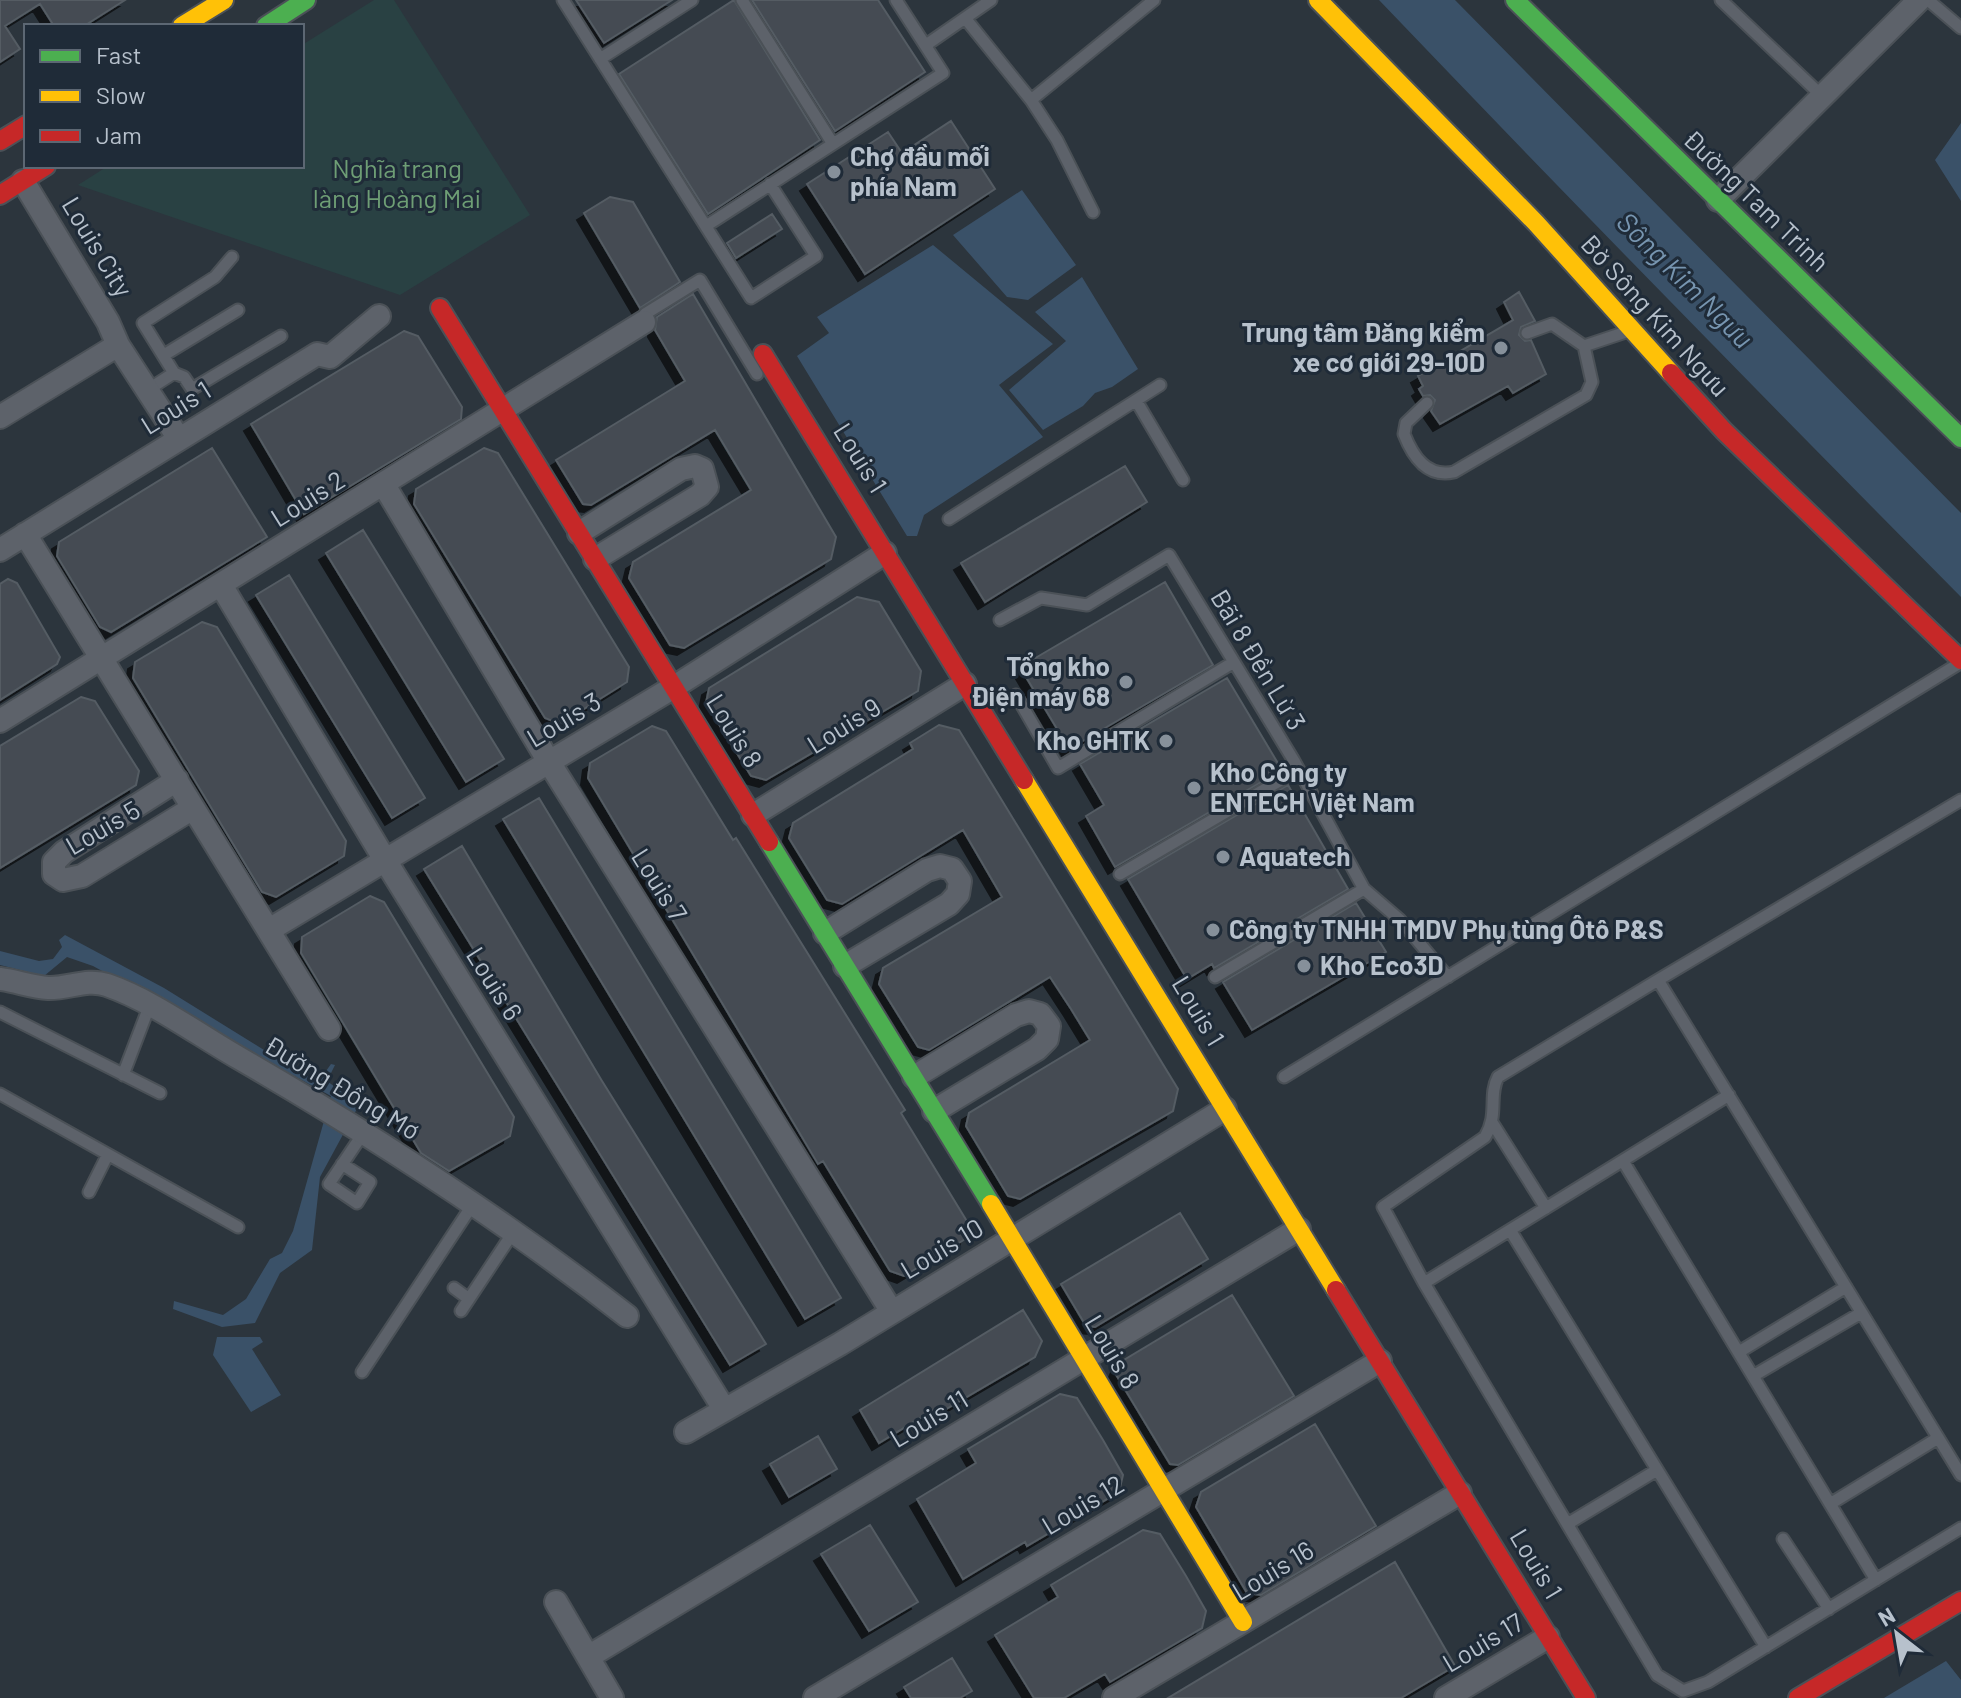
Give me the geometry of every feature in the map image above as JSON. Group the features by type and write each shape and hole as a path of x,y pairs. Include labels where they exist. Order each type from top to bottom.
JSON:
{"street":[{"path":"185,24 224,0"},
{"path":"269,24 306,0"},
{"name":"Bờ Sông Kim Ngưu","path":"1318,0 1536,223 1724,431 1961,661"},
{"name":"Đường Tam Trinh","path":"1515,0 1961,438"},
{"path":"1718,200 1919,0"},
{"path":"0,141 24,126"},
{"path":"0,195 43,168"},
{"name":"Louis City","path":"23,181 101,309 118,345 179,439"},
{"name":"Louis 8","path":"440,308 914,1077 1243,1622"},
{"name":"Louis 1","path":"0,550 317,354 330,357 379,316"},
{"name":"Louis 2","path":"0,721 644,322"},
{"path":"0,417 118,345"},
{"name":"Louis 1","path":"766,359 1586,1698"},
{"path":"579,533 681,469 695,466 702,469 707,487 700,495 595,559"},
{"name":"Louis 7","path":"384,485 549,762 892,1312"},
{"path":"25,534 329,1029"},
{"name":"Louis 3","path":"269,930 674,687 885,553"},
{"name":"Louis 6","path":"221,585 385,860 724,1409"},
{"name":"Louis 9","path":"753,815 965,684"},
{"name":"Louis 5","path":"177,780 64,852 54,862 54,874 63,880 82,876 193,808"},
{"path":"825,933 927,870 940,866 952,869 960,881 958,894 949,904 845,966"},
{"name":"Đường Đồng Mơ","path":"0,979 45,988 69,988 86,981 106,985 149,1007 364,1132 515,1230 627,1316"},
{"path":"914,1077 1016,1015 1029,1011 1040,1014 1049,1026 1047,1039 1037,1049 934,1111"},
{"name":"Louis 10","path":"686,1432 892,1312 1225,1109"},
{"name":"Louis 11","path":"588,1657 1299,1229"},
{"name":"Louis 12","path":"815,1698 1380,1361"},
{"name":"Louis 16","path":"1119,1697 1460,1493"},
{"path":"1798,1698 1961,1601"},
{"path":"556,1602 612,1698"},
{"name":"Louis 17","path":"1446,1698 1548,1637"}],"lane":[{"path":"563,0 751,298 816,256 770,184"},
{"path":"600,59 692,0"},
{"path":"742,0 833,144"},
{"path":"706,226 943,73 896,0"},
{"path":"926,45 991,0"},
{"path":"1031,100 1154,0"},
{"path":"1721,0 1822,96"},
{"path":"1928,0 1961,28"},
{"path":"965,18 1031,100 1057,140 1093,212"},
{"path":"232,257 215,277 143,323 174,373 184,377 192,389 281,336"},
{"path":"644,322 645,314 700,280 756,374 766,359"},
{"path":"164,355 238,310"},
{"path":"1427,403 1406,423 1404,434 1421,464 1443,475 1454,472 1586,395 1592,382 1584,346 1552,324 1527,333"},
{"path":"1584,346 1632,330"},
{"path":"149,389 174,373"},
{"path":"949,519 1160,385"},
{"path":"1137,402 1183,480"},
{"name":"Bãi 8 Đền Lừ 3","path":"1000,620 1041,598 1087,605 1169,555 1298,770 1364,889 1400,920 1448,977"},
{"path":"1284,1077 1961,661"},
{"path":"1016,695 1058,768 1234,662"},
{"path":"1120,874 1298,770"},
{"path":"1961,800 1498,1077 1494,1084 1493,1124 1485,1137 1383,1207 1424,1283 1657,1675 1668,1686 1683,1691 1708,1682 1961,1528"},
{"path":"1215,977 1364,889"},
{"path":"1658,980 1961,1475"},
{"path":"123,1075 149,1007"},
{"path":"0,1012 160,1093"},
{"path":"0,1094 238,1227"},
{"path":"1424,1283 1729,1095"},
{"path":"1493,1124 1546,1208"},
{"path":"342,1164 370,1182 361,1205 329,1184 342,1164 364,1132"},
{"path":"89,1192 107,1156"},
{"path":"1623,1161 1876,1580"},
{"path":"362,1372 473,1204"},
{"path":"461,1311 515,1230"},
{"path":"1510,1230 1766,1647"},
{"path":"1739,1352 1846,1287"},
{"path":"454,1288 469,1299"},
{"path":"1753,1376 1861,1313"},
{"path":"1830,1504 1938,1438"},
{"path":"1569,1523 1657,1470"},
{"path":"1783,1539 1829,1609"}],"green space":[{"name":"Nghĩa trang làng Hoàng Mai","path":"374,0 394,0 530,215 400,295 78,185 105,168 304,168 304,44"}],"water":[{"name":"Sông Kim Ngưu","path":"1379,0 1455,0 1961,513 1961,597 1669,300"},
{"path":"1961,123 1961,201 1935,160"},
{"path":"1022,190 1076,265 1028,300 1007,297 953,235"},
{"path":"933,245 1053,344 999,385 1043,437 924,515 917,536 907,536 797,356 829,333 817,317"},
{"path":"1082,277 1138,369 1112,387 1095,393 1083,406 1043,430 1009,390 1066,341 1035,312"},
{"path":"65,935 164,988 306,1076 321,1078 331,1064 335,1065 327,1081 359,1105 320,1177 312,1250 280,1273 255,1323 222,1327 173,1309 174,1301 223,1315 246,1299 270,1259 282,1253 293,1231 331,1096 93,966 67,957 44,976 0,965 0,951 39,961 53,959 62,947 59,940"},
{"path":"217,1337 260,1337 263,1342 252,1349 281,1395 251,1412 213,1355"},
{"path":"1946,1661 1961,1680 1961,1698 1884,1698"}],"building":[{"path":"0,0 125,0 87,24 53,24 40,4 5,26 20,49 0,62"},
{"path":"576,0 672,0 604,43"},
{"path":"734,0 820,140 708,214 619,74"},
{"path":"752,0 878,0 925,72 835,131"},
{"path":"951,121 995,189 865,274 807,184 888,132 902,153"},
{"path":"610,197 633,202 680,282 640,308 584,213"},
{"path":"772,214 782,229 736,258 727,243"},
{"name":"Trung tâm Đăng kiểm xe cơ giới 29-10D","path":"1519,292 1535,321 1521,327 1519,335 1525,341 1531,340 1546,374 1513,393 1508,386 1440,424 1431,411 1435,400 1430,395 1423,396 1419,389 1423,386 1418,376 1513,320 1504,302"},
{"path":"693,294 836,537 831,559 684,648 670,645 629,578 633,562 751,490 715,430 591,505 583,504 556,460 685,381 655,330 657,317"},
{"path":"404,331 418,336 462,407 461,419 304,514 251,424"},
{"path":"212,448 267,537 111,632 100,627 57,556 59,542"},
{"path":"484,448 498,453 629,667 627,682 560,724 545,718 414,504 416,489"},
{"path":"1125,466 1147,502 985,602 961,563"},
{"path":"363,530 504,759 466,782 326,553"},
{"path":"289,575 425,798 392,818 256,595"},
{"path":"8,579 17,583 60,657 57,664 0,700 0,584"},
{"path":"1165,582 1213,665 1069,749 1020,667"},
{"path":"857,597 879,602 921,671 918,691 766,780 751,776 706,703 709,688"},
{"path":"202,622 217,627 346,841 344,856 276,897 262,892 133,678 135,662"},
{"path":"1227,678 1282,770 1115,867 1086,816 1104,805 1080,764"},
{"path":"81,697 95,701 139,771 136,785 0,868 0,746"},
{"path":"939,725 959,730 1178,1089 1173,1111 1020,1199 1008,1196 966,1126 969,1113 1090,1040 1071,1009 1050,977 929,1050 918,1047 879,984 883,968 1002,897 963,830 842,904 827,900 789,838 793,823 913,749 910,743"},
{"path":"652,726 666,731 733,840 736,838 905,1110 901,1113 968,1223 967,1238 904,1276 890,1271 823,1161 818,1164 588,778 590,763"},
{"path":"1288,785 1348,889 1214,968 1212,964 1187,979 1128,879"},
{"path":"539,798 841,1298 805,1319 503,819"},
{"path":"462,846 602,1081 766,1344 730,1365 424,869"},
{"path":"370,896 384,902 514,1117 510,1136 449,1171 421,1153 301,953 302,937"},
{"name":"Kho Eco3D","path":"1356,903 1386,952 1252,1030 1223,982"},
{"path":"1180,1213 1208,1259 1095,1327 1086,1326 1061,1284"},
{"path":"1232,1295 1294,1396 1178,1465 1170,1464 1115,1373 1119,1363"},
{"path":"1023,1310 1042,1341 1035,1357 943,1411 940,1406 879,1443 860,1410"},
{"path":"1060,1394 1077,1398 1103,1440 1123,1475 1119,1492 963,1579 917,1499 976,1463 968,1449"},
{"path":"1315,1424 1376,1526 1261,1595 1247,1593 1196,1507 1201,1492"},
{"path":"818,1436 837,1469 789,1497 770,1464"},
{"path":"870,1525 918,1602 869,1631 821,1554"},
{"path":"1143,1530 1160,1534 1186,1576 1206,1611 1202,1628 1110,1682 1105,1674 1064,1698 1034,1698 995,1635 1058,1597 1051,1585"},
{"path":"1395,1562 1455,1666 1401,1698 1168,1698"},
{"path":"952,1658 972,1691 960,1698 911,1698 904,1687"}],"traffic: fast":[{"path":"269,24 306,0"},
{"path":"1515,0 1961,438"},
{"path":"769,842 991,1204"}],"traffic: slow":[{"path":"185,24 224,0"},
{"path":"1318,0 1536,223 1671,373"},
{"path":"1024,780 1336,1290"},
{"path":"991,1204 1243,1622"}],"traffic: jam":[{"path":"0,141 24,126"},
{"path":"0,195 43,168"},
{"path":"440,308 769,842"},
{"path":"763,354 1024,780"},
{"path":"1671,373 1724,431 1961,660"},
{"path":"1336,1290 1586,1698"},
{"path":"1798,1698 1961,1601"}],"place":[{"name":"Chợ đầu mối phía Nam","path":"834,172"},
{"name":"Trung tâm Đăng kiểm xe cơ giới 29-10D","path":"1501,348"},
{"name":"Tổng kho Điện máy 68","path":"1126,682"},
{"name":"Kho GHTK","path":"1166,741"},
{"name":"Kho Công ty ENTECH Việt Nam","path":"1194,788"},
{"name":"Aquatech","path":"1223,857"},
{"name":"Công ty TNHH TMDV Phụ tùng Ôtô P&S","path":"1213,930"},
{"name":"Kho Eco3D","path":"1304,966"}]}
